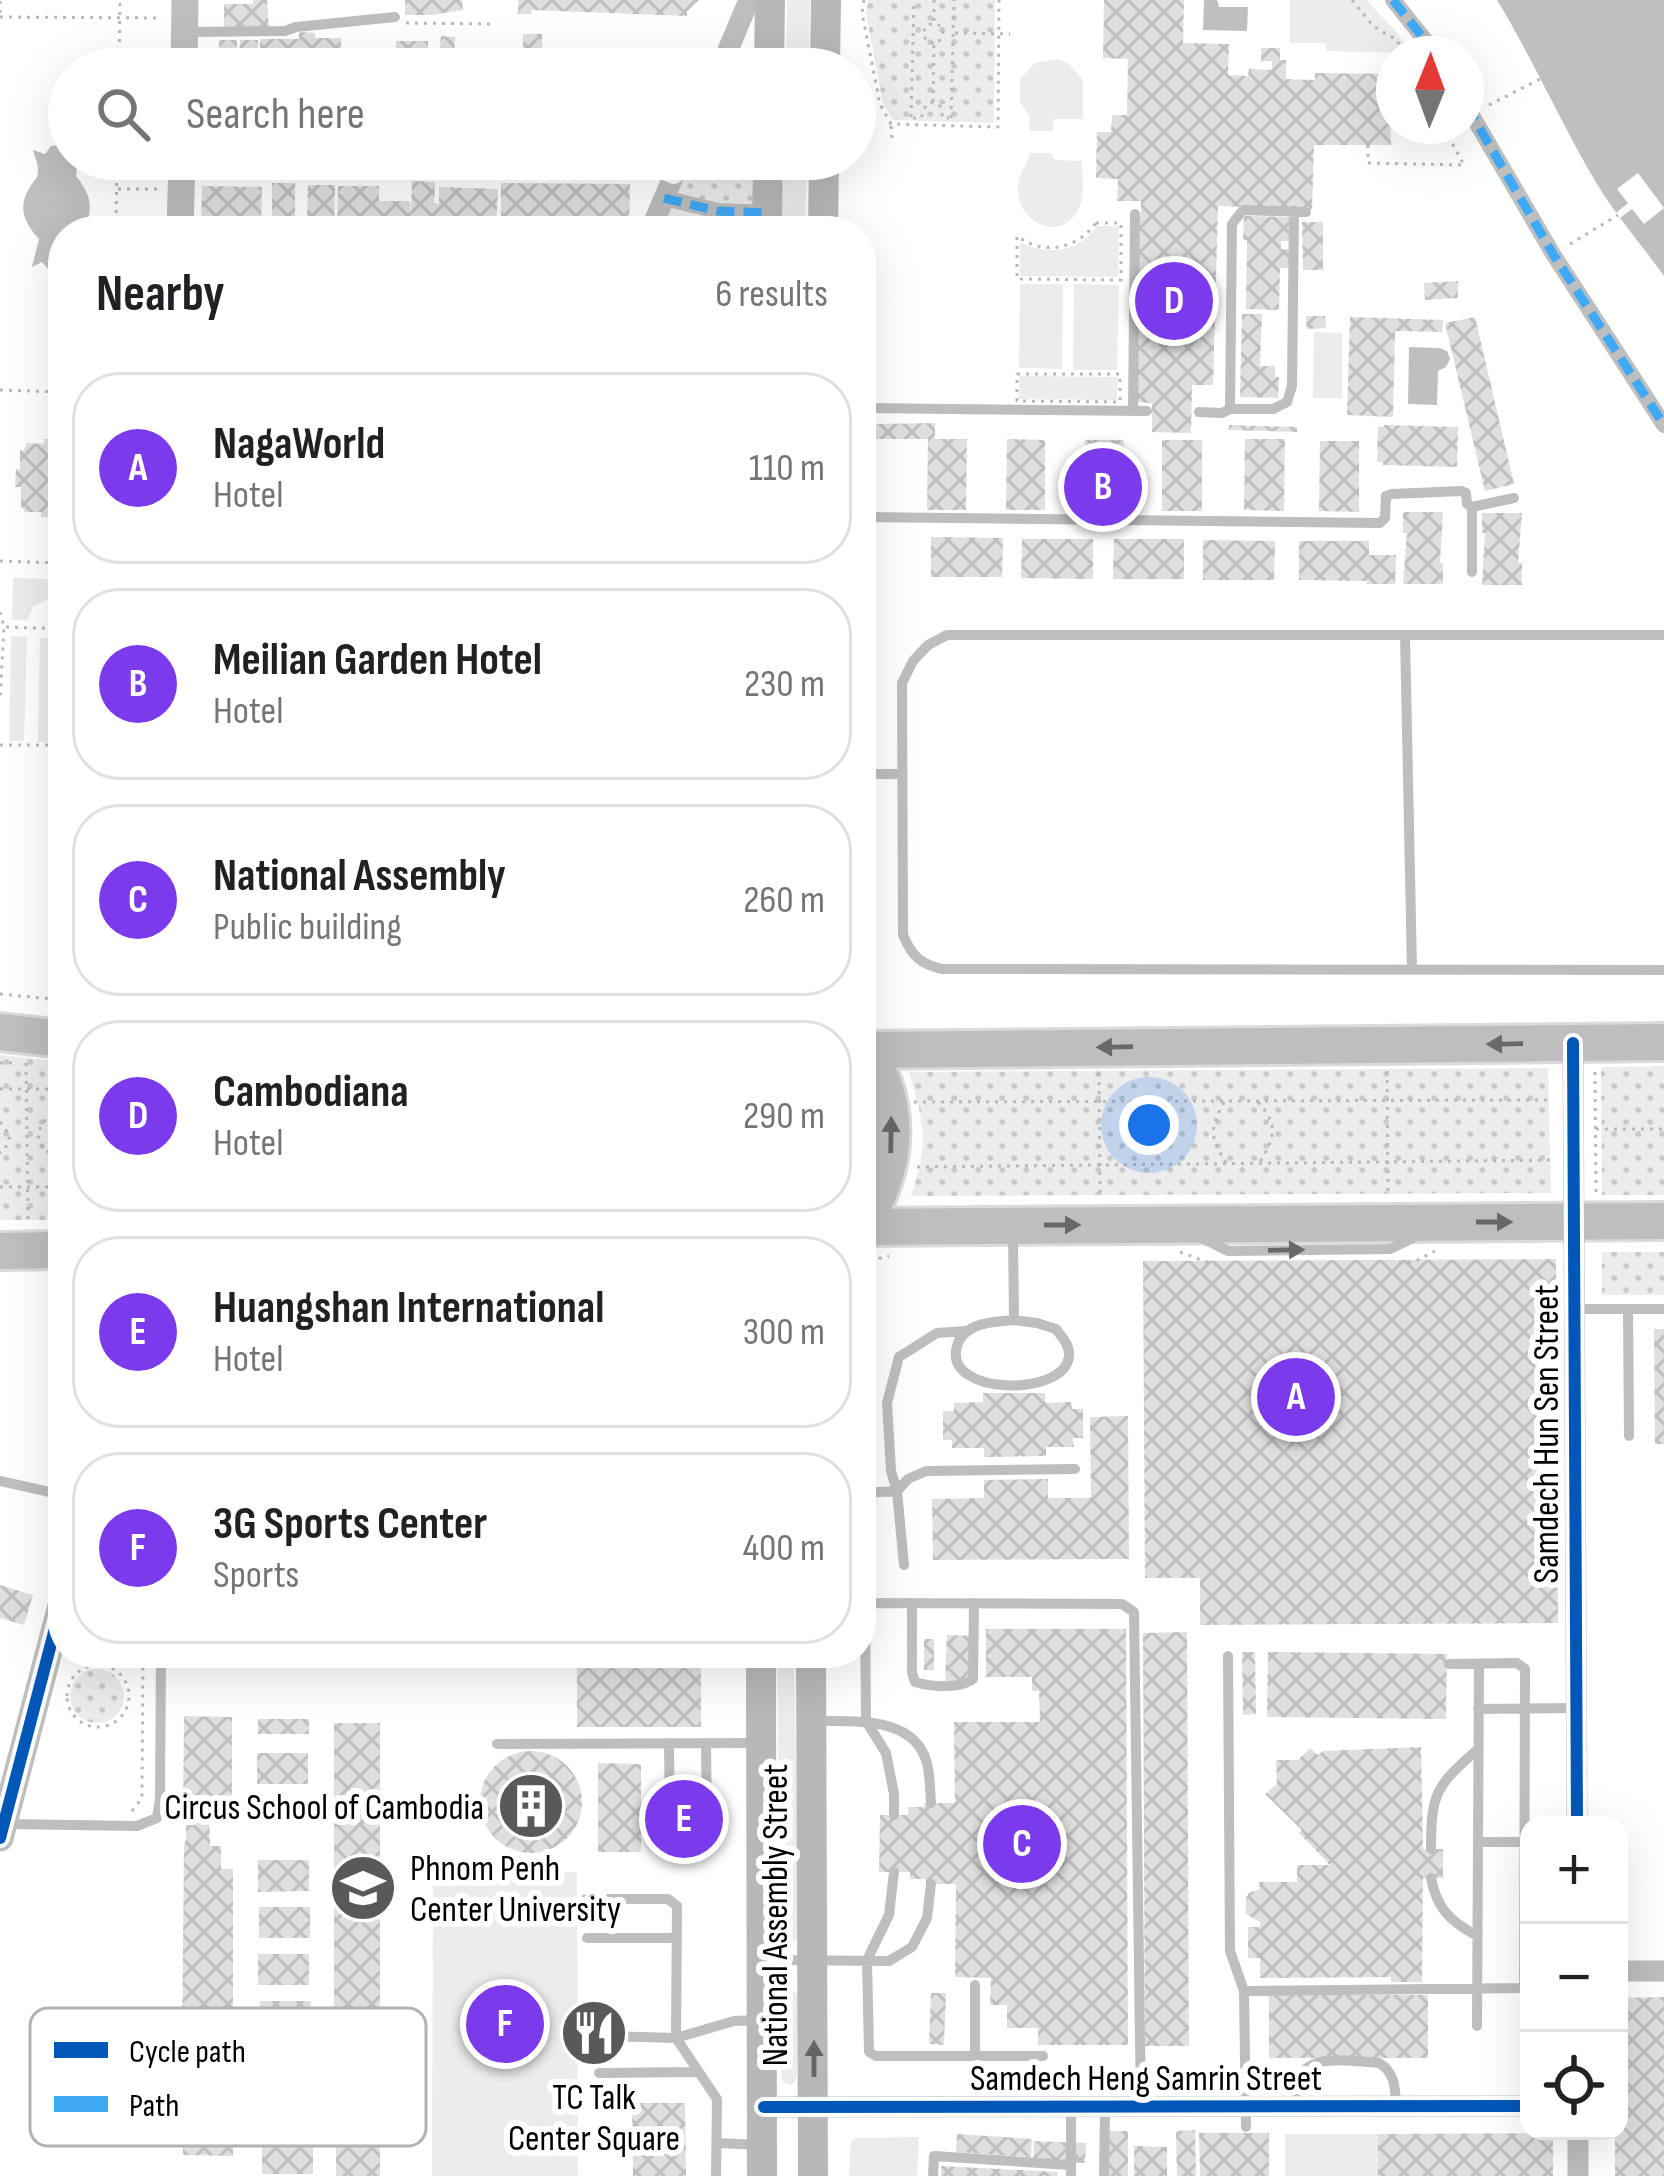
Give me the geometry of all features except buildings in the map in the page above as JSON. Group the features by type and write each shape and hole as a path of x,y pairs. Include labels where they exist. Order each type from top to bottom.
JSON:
{"main road":[{"path":"769,48 770,0"},
{"path":"825,48 826,0"},
{"path":"767,216 768,180"},
{"path":"823,216 824,180"},
{"path":"13,1043 48,1041"},
{"path":"876,1047 1584,1052 1664,1042"},
{"path":"876,1067 888,1094 893,1136 890,1162 876,1201"},
{"path":"876,1226 1446,1222 1585,1211 1664,1221"},
{"path":"0,1251 48,1250"},
{"name":"National Assembly Street","path":"761,1668 762,2160"},
{"name":"National Assembly Street","path":"812,1668 813,2176"}],"street":[{"path":"729,48 749,0"},
{"path":"1393,0 1422,36"},
{"path":"184,48 185,17"},
{"path":"1484,137 1664,425"},
{"path":"181,180 181,216"},
{"path":"656,216 672,180"},
{"path":"664,198 740,216"},
{"path":"717,216 718,211"},
{"name":"Samdech Hun Sen Street","path":"1577,1816 1575,1309 1585,1211 1584,1052"},
{"path":"2,1831 48,1655"},
{"path":"1628,1972 1664,1971"},
{"name":"Samdech Heng Samrin Street","path":"764,2107 1142,2107 1246,2117 1295,2107 1520,2106"},
{"path":"1578,2140 1578,2176"}],"lane":[{"path":"185,17 285,32 395,17"},
{"path":"1199,412 1273,409 1287,402 1292,386 1300,212 1243,210 1232,224 1231,409"},
{"path":"1133,411 1135,214"},
{"path":"876,408 1147,411"},
{"path":"876,517 1380,523 1385,518 1386,496 1392,494 1461,491 1472,507 1514,499"},
{"path":"1472,507 1472,572"},
{"path":"1664,635 946,634 928,645 902,683 903,935 922,964 942,969 1664,970"},
{"path":"1405,634 1412,969"},
{"path":"876,774 902,775"},
{"path":"1012,1226 1014,1320"},
{"path":"1575,1309 1664,1309"},
{"path":"1628,1310 1629,1436"},
{"path":"904,1565 887,1403 899,1357 937,1333 1014,1320 1056,1329 1070,1351 1068,1361 1059,1375 1044,1381 1015,1386 988,1382 964,1374 957,1363 958,1342 966,1331"},
{"path":"876,1492 897,1491 908,1479 926,1471 1075,1469"},
{"path":"0,1481 48,1492"},
{"path":"876,1603 1122,1604 1134,1612 1142,2107"},
{"path":"912,1603 912,1673 924,1685 967,1684 973,1679 974,1603"},
{"path":"1228,1656 1230,1951 1244,1990 1246,2117"},
{"path":"1449,1664 1522,1665 1525,1669 1527,1816"},
{"path":"1477,2026 1479,1664"},
{"path":"2,1831 17,1826 137,1826 157,1818 161,1668"},
{"path":"865,1668 866,1721 886,1753 894,1815"},
{"path":"1478,1709 1576,1708"},
{"path":"812,1721 866,1721 889,1725 909,1736 927,1759 932,1803"},
{"path":"497,1744 761,1742"},
{"path":"669,1743 670,1829 680,1841 689,1843 698,1842 707,1828 706,1743"},
{"path":"1431,1849 1432,1805 1439,1788 1478,1749"},
{"path":"1478,1842 1520,1842"},
{"path":"894,1872 890,1916 867,1960 869,2052 876,2056 1043,2056"},
{"path":"1431,1878 1435,1898 1447,1915 1477,1936"},
{"path":"763,1960 889,1960 912,1947 927,1918 931,1884"},
{"path":"586,1899 668,1900 677,1906 676,2038 717,2098 716,2176"},
{"path":"587,1938 677,1938"},
{"path":"975,1985 975,2056"},
{"path":"1244,1990 1520,1988"},
{"path":"605,2036 676,2038 734,2020 763,2020"},
{"path":"1295,2107 1300,2075 1319,2061 1379,2062 1394,2080 1396,2106"},
{"path":"599,2073 698,2072"},
{"path":"933,2176 934,2156 1071,2170 1071,2107"},
{"path":"1104,2176 1105,2107"},
{"path":"717,2144 762,2160"}],"path":[{"path":"0,0 0,15 185,17"},
{"path":"119,48 120,0"},
{"path":"864,0 869,48"},
{"path":"914,0 911,118 921,118 926,105 933,102"},
{"path":"934,0 934,23"},
{"path":"933,102 944,118 951,118 954,0"},
{"path":"891,124 998,127 999,0"},
{"path":"1352,0 1373,26 1390,36"},
{"path":"395,17 409,25 494,24"},
{"path":"934,23 944,33 934,44 923,33 934,23"},
{"path":"914,33 923,33"},
{"path":"953,33 1010,34"},
{"path":"933,102 934,44"},
{"path":"1484,103 1554,72"},
{"path":"876,84 892,140"},
{"path":"1368,145 1368,163 1464,166 1452,144"},
{"path":"116,216 117,180"},
{"path":"117,189 181,190"},
{"path":"1553,254 1618,215"},
{"path":"1096,223 1121,223 1121,280 1017,279 1017,236 1042,248 1059,248 1075,243 1096,223"},
{"path":"1017,374 1120,374 1120,402 1016,401 1017,374"},
{"path":"0,390 48,392"},
{"path":"0,561 48,563"},
{"path":"0,612 4,627 0,700"},
{"path":"4,627 48,628"},
{"path":"0,745 48,746"},
{"path":"0,994 48,999"},
{"path":"13,1043 27,1089 28,1223"},
{"path":"1584,1052 1596,1129 1585,1211"},
{"path":"1387,1063 1388,1199"},
{"path":"1099,1066 1100,1201"},
{"path":"0,1089 48,1089"},
{"path":"912,1102 1555,1100"},
{"path":"1225,1101 1214,1121 1213,1142 1228,1164"},
{"path":"1257,1101 1271,1118 1273,1140 1259,1164"},
{"path":"48,1118 38,1136 48,1153"},
{"path":"0,1121 10,1136 0,1153"},
{"path":"1596,1129 1664,1129"},
{"path":"915,1167 1555,1160"},
{"path":"0,1187 48,1187"},
{"path":"82,1668 70,1680 69,1709 80,1722 103,1726 113,1724 125,1712 129,1692 126,1682 110,1668"},
{"path":"131,1812 142,1798 143,1668"}],"shaded area":[{"path":"787,0 810,0 809,48 786,48"},
{"path":"868,0 995,0 994,123 893,120 883,103 866,13"},
{"path":"1204,0 1217,0 1219,7 1248,7 1247,31 1203,30"},
{"path":"1290,0 1367,0 1399,36 1376,36 1376,52 1326,51 1325,43 1290,43"},
{"path":"1497,0 1664,0 1664,276 1597,184"},
{"path":"1058,59 1083,80 1083,119 1054,119 1053,131 1029,131 1030,118 1020,101 1020,79 1035,63"},
{"path":"33,150 45,154 48,150 48,180 79,180 90,210 88,216 48,216 48,269 42,262 32,267 39,239 23,208 37,175"},
{"path":"1030,153 1082,161 1078,210 1059,226 1038,223 1022,206 1019,180"},
{"path":"682,180 758,180 757,216 666,216"},
{"path":"783,180 806,180 805,216 782,216"},
{"path":"1097,226 1119,226 1118,277 1020,276 1020,242 1041,249 1072,247"},
{"path":"1020,284 1063,284 1062,369 1019,368"},
{"path":"1074,284 1119,285 1117,370 1073,370"},
{"path":"1314,332 1342,333 1342,398 1313,398"},
{"path":"1409,347 1447,351 1450,359 1438,371 1437,405 1408,404"},
{"path":"1019,376 1118,377 1117,400 1019,399"},
{"path":"13,578 48,579 48,600 33,606 28,620 12,620"},
{"path":"11,636 27,637 24,741 9,741"},
{"path":"40,638 48,638 48,742 38,742"},
{"path":"0,1055 48,1060 48,1220 0,1220"},
{"path":"1664,1066 1664,1195 1602,1195 1601,1067"},
{"path":"1548,1068 1551,1193 911,1196 923,1134 909,1072"},
{"path":"1602,1252 1664,1252 1664,1295 1602,1295"},
{"path":"777,1668 794,1668 799,1932 790,1944 781,1932"},
{"path":"97,1669 116,1677 124,1696 116,1715 97,1723 78,1715 70,1696 78,1677"},
{"path":"433,1872 577,1872 578,2176 432,2176"},
{"path":"790,1986 798,1996 797,2074 790,2085 781,2074 781,1995"},
{"path":"1285,2134 1378,2134 1378,2176 1285,2176"},
{"path":"919,2137 917,2176 849,2176 851,2141 856,2138"}],"pier":[{"path":"1638,173 1664,208 1644,224 1632,209 1620,218 1616,213 1628,203 1617,189"}],"marked path":[{"path":"1393,0 1422,36"},
{"path":"1484,136 1553,254 1664,425"},
{"path":"664,198 718,211 767,213"}],"cycle path":[{"path":"1573,1043 1577,1816"},
{"path":"0,1838 48,1655"},
{"path":"764,2107 1520,2106"}],"place":[{"name":"Cambodiana","path":"1174,301"},
{"name":"Meilian Garden Hotel","path":"1103,487"},
{"name":"NagaWorld","path":"1296,1397"},
{"name":"Circus School of Cambodia","path":"531,1806"},
{"name":"Huangshan International","path":"684,1819"},
{"name":"National Assembly","path":"1022,1844"},
{"name":"Phnom Penh Center University","path":"363,1888"},
{"name":"3G Sports Center","path":"505,2024"},
{"name":"TC Talk Center Square","path":"594,2033"}]}
